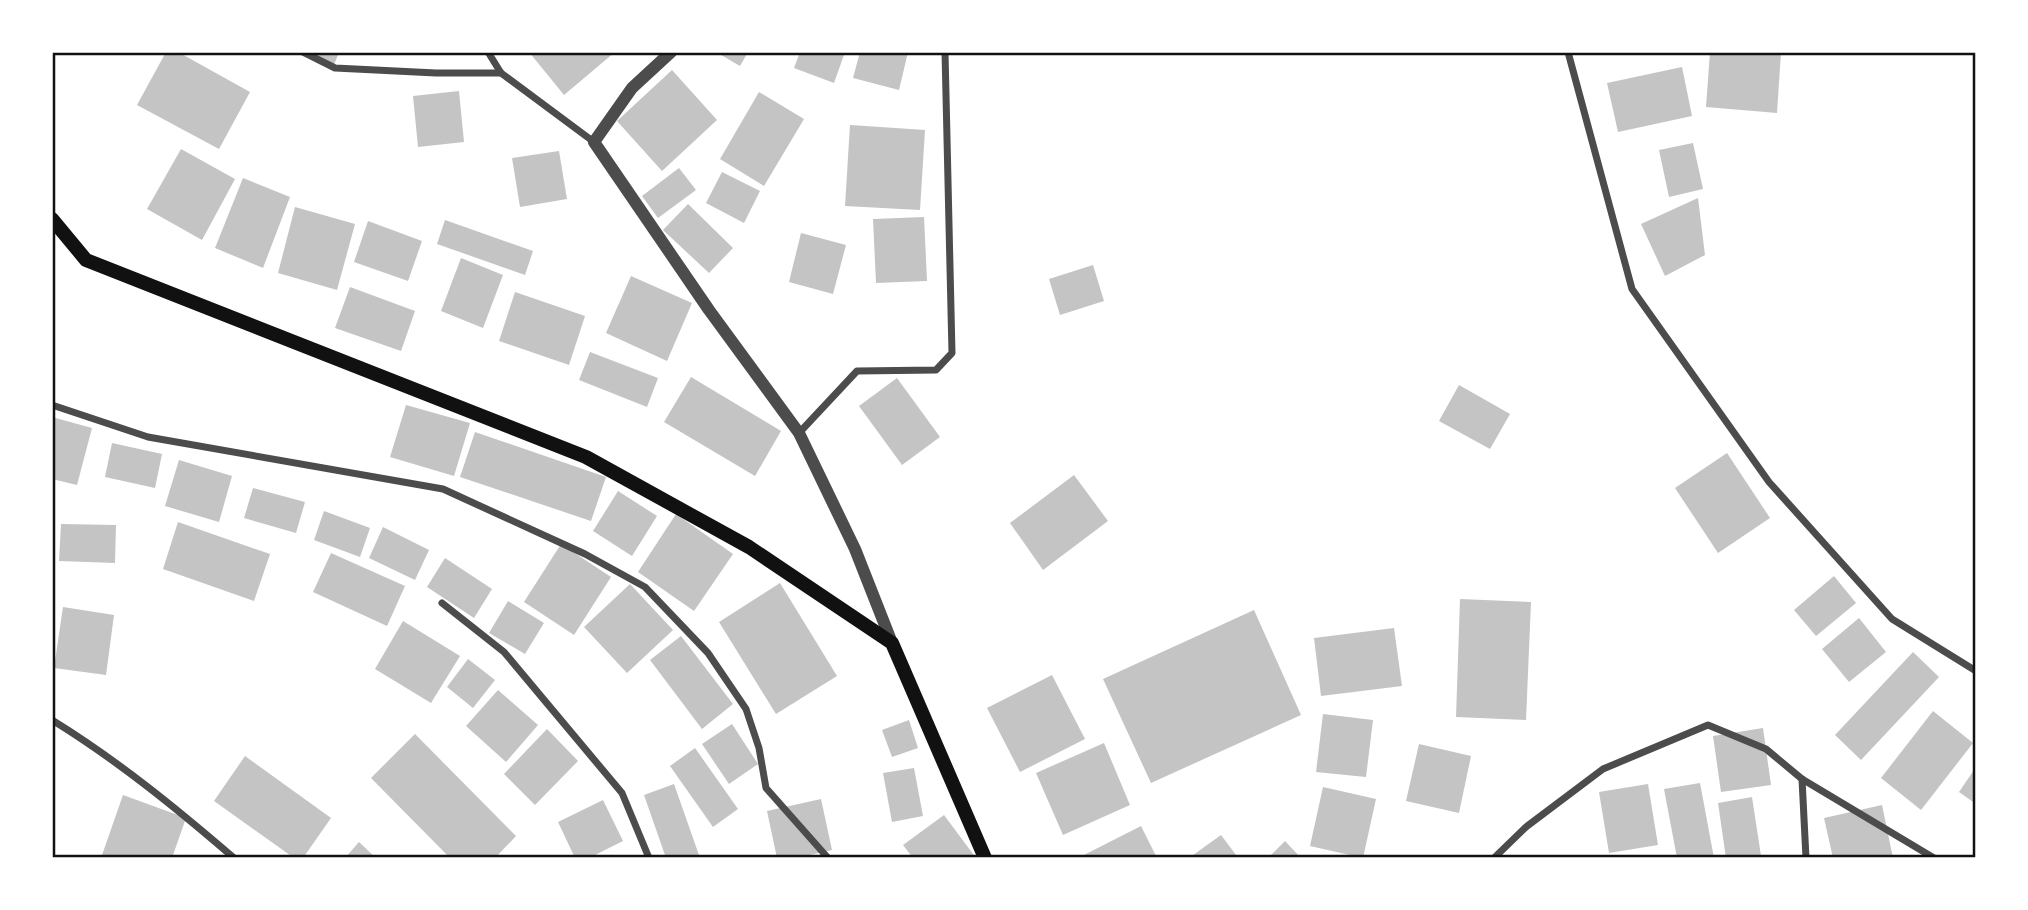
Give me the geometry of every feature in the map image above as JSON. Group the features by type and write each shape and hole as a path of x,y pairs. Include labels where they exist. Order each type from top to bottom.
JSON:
{"main road":[{"path":"52,219 86,260 586,457 749,547 892,643 985,858"}],"street":[{"path":"303,52 335,68 501,73"},
{"path":"488,52 501,73 594,142 709,310 799,433 855,549 892,643"},
{"path":"594,142 632,89 671,52"},
{"path":"799,433 857,371 936,370 952,353 945,52"},
{"path":"1568,52 1632,289 1769,482 1892,619 1976,671"},
{"path":"52,405 148,437 443,489 585,554 645,587 708,653 746,709 759,748 766,788 828,858"},
{"path":"442,603 503,652 622,793 649,858"},
{"path":"52,720 89,742 178,810 234,858"},
{"path":"1494,858 1526,827 1603,769 1708,725 1766,749 1802,779 1934,858"},
{"path":"1802,779 1806,858"}],"building":[{"path":"166,52 178,52 250,92 219,149 137,105"},
{"path":"306,52 339,52 334,65"},
{"path":"529,52 615,52 564,95"},
{"path":"716,52 748,52 740,66"},
{"path":"800,52 845,52 834,83 794,68"},
{"path":"860,52 908,52 899,90 853,78"},
{"path":"1710,52 1781,52 1777,113 1706,107"},
{"path":"1682,67 1692,116 1618,132 1607,83"},
{"path":"672,70 717,120 662,171 617,121"},
{"path":"459,91 464,142 418,147 413,96"},
{"path":"759,92 804,119 764,186 720,159"},
{"path":"850,125 925,130 920,210 845,206"},
{"path":"1693,143 1703,189 1669,197 1659,150"},
{"path":"181,149 235,179 202,240 147,209"},
{"path":"559,151 567,199 520,207 512,158"},
{"path":"679,168 696,190 658,218 642,196"},
{"path":"722,172 760,191 744,223 706,203"},
{"path":"243,178 290,197 263,268 215,248"},
{"path":"1698,198 1705,255 1665,276 1641,224"},
{"path":"688,204 733,248 709,273 663,230"},
{"path":"295,207 355,224 337,290 278,273"},
{"path":"924,217 927,281 876,283 873,219"},
{"path":"445,220 533,251 525,275 437,244"},
{"path":"368,221 422,241 408,281 354,262"},
{"path":"801,233 846,245 833,294 789,282"},
{"path":"461,258 503,275 483,328 441,311"},
{"path":"1093,265 1104,301 1060,315 1049,279"},
{"path":"631,276 692,303 667,361 606,333"},
{"path":"350,287 415,311 401,351 335,328"},
{"path":"515,292 585,316 569,365 499,341"},
{"path":"590,352 658,378 647,407 579,380"},
{"path":"691,377 781,431 755,476 664,422"},
{"path":"897,378 940,437 902,465 859,406"},
{"path":"1459,385 1510,414 1490,449 1439,421"},
{"path":"406,405 470,423 454,476 390,457"},
{"path":"52,417 92,428 77,485 52,479"},
{"path":"475,432 606,477 591,521 460,477"},
{"path":"112,443 162,454 155,488 105,477"},
{"path":"1727,453 1770,518 1718,553 1675,488"},
{"path":"179,460 232,476 219,522 165,506"},
{"path":"1074,475 1108,521 1043,570 1010,523"},
{"path":"253,488 305,502 296,533 244,518"},
{"path":"618,491 657,516 632,556 593,531"},
{"path":"324,511 370,528 360,557 314,540"},
{"path":"676,514 733,554 694,611 638,572"},
{"path":"178,522 270,554 254,601 163,569"},
{"path":"61,524 116,525 115,563 59,561"},
{"path":"383,527 429,550 415,580 369,558"},
{"path":"561,544 611,577 574,635 524,602"},
{"path":"331,553 405,586 387,626 313,592"},
{"path":"445,558 492,589 474,618 427,587"},
{"path":"1834,576 1856,603 1816,636 1794,610"},
{"path":"780,583 837,676 776,714 719,622"},
{"path":"630,584 673,630 627,673 584,627"},
{"path":"1460,599 1531,602 1526,720 1456,717"},
{"path":"508,601 544,623 525,654 489,633"},
{"path":"63,607 114,615 106,675 54,668"},
{"path":"1254,610 1301,715 1151,783 1103,679"},
{"path":"1859,618 1886,652 1849,682 1822,649"},
{"path":"403,621 460,656 431,703 375,669"},
{"path":"1394,628 1402,686 1321,696 1314,638"},
{"path":"681,636 733,704 702,729 650,660"},
{"path":"1913,652 1939,677 1861,760 1835,735"},
{"path":"468,659 495,680 473,708 447,687"},
{"path":"1052,675 1085,739 1020,772 987,708"},
{"path":"498,690 538,725 506,762 466,726"},
{"path":"1933,711 1973,743 1921,810 1881,778"},
{"path":"1323,714 1373,720 1366,777 1316,772"},
{"path":"909,720 918,748 892,757 882,730"},
{"path":"732,724 758,764 729,784 702,744"},
{"path":"1763,728 1771,785 1721,792 1713,736"},
{"path":"547,729 578,761 535,805 504,774"},
{"path":"415,734 516,836 495,858 450,858 371,778"},
{"path":"1104,743 1130,805 1063,835 1036,773"},
{"path":"1419,744 1471,756 1459,813 1406,801"},
{"path":"695,748 738,809 713,827 670,766"},
{"path":"245,756 331,818 303,858 294,858 214,801"},
{"path":"1976,767 1976,804 1959,792"},
{"path":"914,768 923,816 892,822 883,773"},
{"path":"1700,783 1714,858 1677,858 1664,789"},
{"path":"674,784 700,858 666,858 644,795"},
{"path":"1648,784 1658,845 1609,853 1599,792"},
{"path":"1323,787 1376,799 1363,858 1310,846"},
{"path":"123,795 186,818 172,858 101,858"},
{"path":"1752,797 1761,856 1726,858 1718,803"},
{"path":"821,799 832,850 796,858 777,858 767,811"},
{"path":"603,800 623,841 589,858 575,858 558,822"},
{"path":"1882,805 1893,858 1833,858 1824,818"},
{"path":"944,815 976,858 913,858 903,845"},
{"path":"1141,826 1157,858 1078,858"},
{"path":"1221,835 1236,855 1233,858 1189,858"},
{"path":"1285,841 1301,858 1268,858"},
{"path":"359,842 376,858 345,858"}]}
